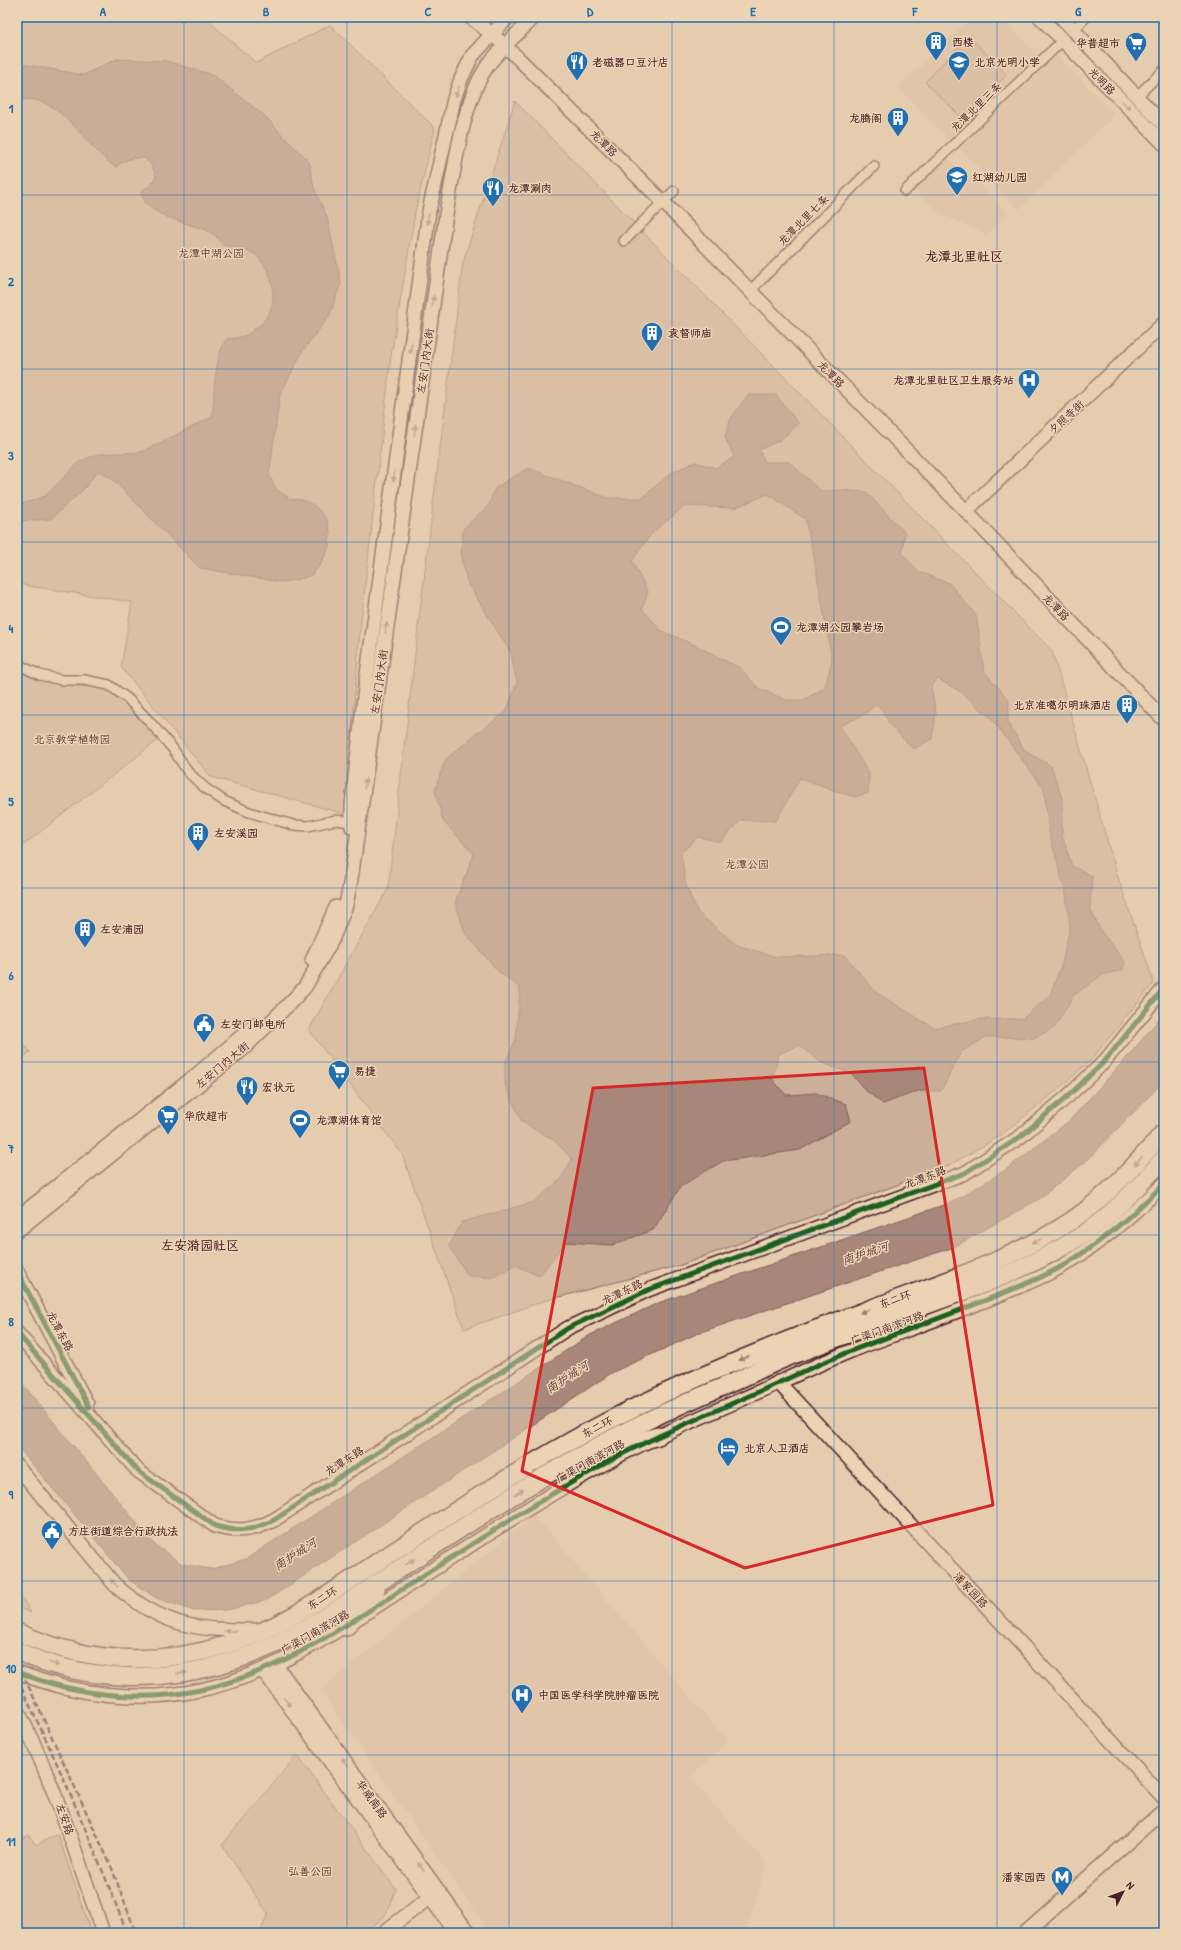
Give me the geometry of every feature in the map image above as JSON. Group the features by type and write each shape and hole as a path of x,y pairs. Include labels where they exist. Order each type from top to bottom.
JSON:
{"highway":[{"name":"东二环","path":"17,1632 39,1642 72,1651 102,1657 131,1660 193,1655 269,1630 315,1603 476,1498 605,1422 680,1385 780,1342 1007,1257 1042,1238 1071,1221 1100,1200 1121,1180 1164,1132"},
{"name":"东二环","path":"17,1651 33,1658 100,1675 131,1677 196,1672 234,1661 297,1634 485,1512 574,1459 687,1401 786,1358 1014,1273 1081,1235 1111,1213 1164,1158"},
{"path":"574,1459 658,1436"},
{"path":"346,1627 387,1577"}],"main road":[{"name":"华威南路","path":"270,1668 456,1933"},
{"name":"华威南路","path":"270,1668 468,1933"}],"street":[{"name":"龙潭路","path":"460,17 470,28 492,34"},
{"name":"龙潭路","path":"470,17 505,46 663,202 966,511 1164,720"},
{"name":"龙潭路","path":"483,17 492,34"},
{"path":"488,17 492,34"},
{"name":"左安门内大街","path":"17,1218 239,1040 291,992 304,974 319,946 340,896 356,822 352,805 364,697 429,211 456,93 472,56 508,17"},
{"name":"左安门内大街","path":"17,1230 243,1049 305,987 332,940 346,905 356,822 446,214 457,156 468,109 475,89 485,70 505,46 534,17"},
{"name":"光明路","path":"1040,17 1164,144"},
{"name":"光明路","path":"1061,17 1164,125"},
{"path":"1073,30 1086,17"},
{"name":"龙潭北里三条","path":"906,191 1063,40"},
{"path":"1136,96 1164,70"},
{"name":"龙潭北里七条","path":"750,291 874,166"},
{"path":"624,241 674,190"},
{"name":"夕照寺街","path":"966,511 1164,323"},
{"path":"17,664 40,675 62,680 84,680 109,685 128,699 149,721 173,749 188,772 205,788 224,801 249,812 293,826 308,826 336,820 356,822"},
{"name":"龙潭东路","path":"17,1333 138,1471 215,1526 227,1530 242,1531 258,1528 274,1520 568,1328 648,1290 965,1172 1020,1137 1067,1097 1104,1062 1164,988"},
{"name":"广渠门南滨河路","path":"17,1672 63,1687 97,1694 130,1696 200,1690 270,1668 346,1627 502,1524 584,1476 658,1436 778,1382 862,1347 958,1312 1036,1279 1064,1265 1122,1224 1164,1184"},
{"name":"龙潭东路","path":"17,1270 96,1422"},
{"name":"潘家园路","path":"778,1382 1164,1798"},
{"path":"17,1466 115,1585 134,1602 157,1616 186,1625 218,1631 269,1630"},
{"name":"左安路","path":"17,1709 37,1749 59,1802 103,1933"},
{"path":"1025,1933 1164,1810"},
{"path":"383,1933 430,1897"}],"highlighted area":[{"path":"924,1068 993,1505 745,1568 522,1471 593,1088"}],"shaded area":[{"name":"北京光明小学","path":"972,17 1001,17 1040,58 951,143 898,87"},
{"path":"1057,55 1115,115 1018,210 959,148"},
{"name":"红湖幼儿园","path":"948,158 968,179 973,175 1008,214 987,236 978,230 942,215 913,189"},
{"name":"中国医学科学院肿瘤医院","path":"534,1515 728,1741 690,1777 767,1864 745,1933 490,1933 320,1690"}],"green space":[{"name":"龙潭中湖公园","path":"62,17 204,17 256,63 330,25 435,128 415,213 391,356 360,631 345,814 211,777 121,667 132,602 17,584 17,20"},
{"path":"969,36 1007,75 962,118 925,82"},
{"name":"龙潭公园","path":"515,101 1052,651 1116,871 1154,983 1090,1061 1049,1097 1000,1136 948,1166 681,1265 544,1301 464,1329 402,1154 309,1030 388,889 419,619 463,262"},
{"name":"北京教学植物园","path":"17,671 76,686 107,688 126,702 158,740 17,850"},
{"path":"17,1036 30,1052 17,1062"},
{"path":"17,1589 31,1613 17,1607"},
{"name":"弘善公园","path":"297,1755 396,1889 385,1916 364,1933 260,1933 268,1914 222,1845"},
{"path":"58,1834 91,1933 17,1933 17,1842 29,1835 36,1845"}],"water":[{"path":"117,59 166,61 213,75 266,117 309,161 314,188 327,217 341,283 330,315 302,352 280,395 269,475 276,489 290,499 303,500 315,506 326,518 330,531 329,547 322,562 312,575 296,580 280,582 200,568 112,479 98,471 82,491 51,519 17,521 17,506 45,496 79,462 98,454 141,452 212,417 215,377 219,357 226,339 245,336 259,326 266,319 273,301 272,282 269,273 258,257 242,248 224,246 213,234 160,214 144,201 141,191 151,185 156,176 152,166 145,158 130,159 116,167 105,159 59,112 46,104 32,100 17,101 17,63 83,75"},
{"path":"748,395 776,395 799,424 780,440 759,450 765,462 789,462 821,491 842,490 866,492 905,533 902,553 919,572 949,583 976,615 984,671 1009,700 1008,723 1025,751 1051,766 1062,798 1062,835 1072,866 1092,876 1090,909 1101,931 1125,962 1123,970 1102,975 1074,995 1054,1028 1034,1038 986,1037 961,1052 941,1091 918,1091 883,1104 864,1089 852,1074 820,1062 799,1045 779,1054 772,1079 786,1095 816,1093 846,1104 851,1121 800,1150 723,1161 681,1186 653,1230 612,1245 566,1242 539,1276 515,1265 493,1278 468,1276 449,1246 462,1222 534,1202 561,1179 572,1159 554,1140 522,1122 505,1085 505,1063 516,1039 520,988 498,971 465,933 455,902 474,854 443,821 435,790 445,760 473,736 506,712 517,683 511,653 468,584 461,558 463,529 489,505 495,488 528,468 608,498 642,498 671,473 695,462 716,468 734,457 725,437 731,418","holes":["768,494 805,519 813,552 832,660 825,687 804,700 786,700 758,688 740,668 699,647 662,631 642,609 648,592 632,561 652,533 685,506 734,508","938,679 961,692 991,718 1044,789 1049,832 1066,894 1070,927 1062,963 1050,995 1022,1019 981,1019 934,1028 877,993 844,955 776,957 737,945 698,913 686,886 681,853 698,837 721,842 741,820 776,821 800,778 854,797 868,793 869,774 840,726 865,714 877,704 892,727 913,749 932,739 936,714 931,686"]},
{"name":"南护城河","path":"1164,1013 1164,1081 1085,1162 1039,1199 954,1247 701,1332 613,1372 267,1600 228,1610 194,1611 156,1598 129,1580 17,1446 17,1377 154,1544 182,1564 212,1569 246,1559 590,1335 658,1303 952,1202 1007,1169 1069,1121 1130,1054"}],"railway":[{"path":"17,1661 111,1866 136,1933"},
{"path":"17,1679 75,1805 127,1933"}],"cycle path":[{"path":"17,1333 138,1471 215,1526 239,1530 260,1526 274,1520 568,1328 648,1290 965,1173 1020,1137 1067,1097 1104,1062 1164,988"},
{"path":"17,1672 39,1680 84,1691 131,1696 154,1696 200,1690 257,1672 284,1660 336,1631 514,1517 620,1455 676,1428 828,1360 988,1299 1035,1280 1057,1269 1104,1238 1164,1184"},
{"path":"17,1271 89,1407"}],"place":[{"name":"西楼","path":"936,62"},
{"name":"华普超市","path":"1136,62"},
{"name":"老磁器口豆汁店","path":"577,82"},
{"name":"北京光明小学","path":"959,82"},
{"name":"龙腾阁","path":"898,138"},
{"name":"红湖幼儿园","path":"957,196"},
{"name":"龙潭涮肉","path":"493,208"},
{"name":"袁督师庙","path":"652,352"},
{"name":"龙潭北里社区卫生服务站","path":"1029,400"},
{"name":"龙潭湖公园攀岩场","path":"781,646"},
{"name":"北京准噶尔明珠酒店","path":"1127,724"},
{"name":"左安溪园","path":"198,852"},
{"name":"左安浦园","path":"85,948"},
{"name":"左安门邮电所","path":"204,1044"},
{"name":"易捷","path":"339,1090"},
{"name":"宏状元","path":"247,1106"},
{"name":"华欣超市","path":"168,1136"},
{"name":"龙潭湖体育馆","path":"300,1140"},
{"name":"北京人卫酒店","path":"728,1468"},
{"name":"方庄街道综合行政执法","path":"52,1550"},
{"name":"中国医学科学院肿瘤医院","path":"522,1714"},
{"name":"潘家园西","path":"1062,1896"}],"district":[{"name":"龙潭北里社区","path":"964,256"},
{"name":"左安漪园社区","path":"200,1245"}]}
